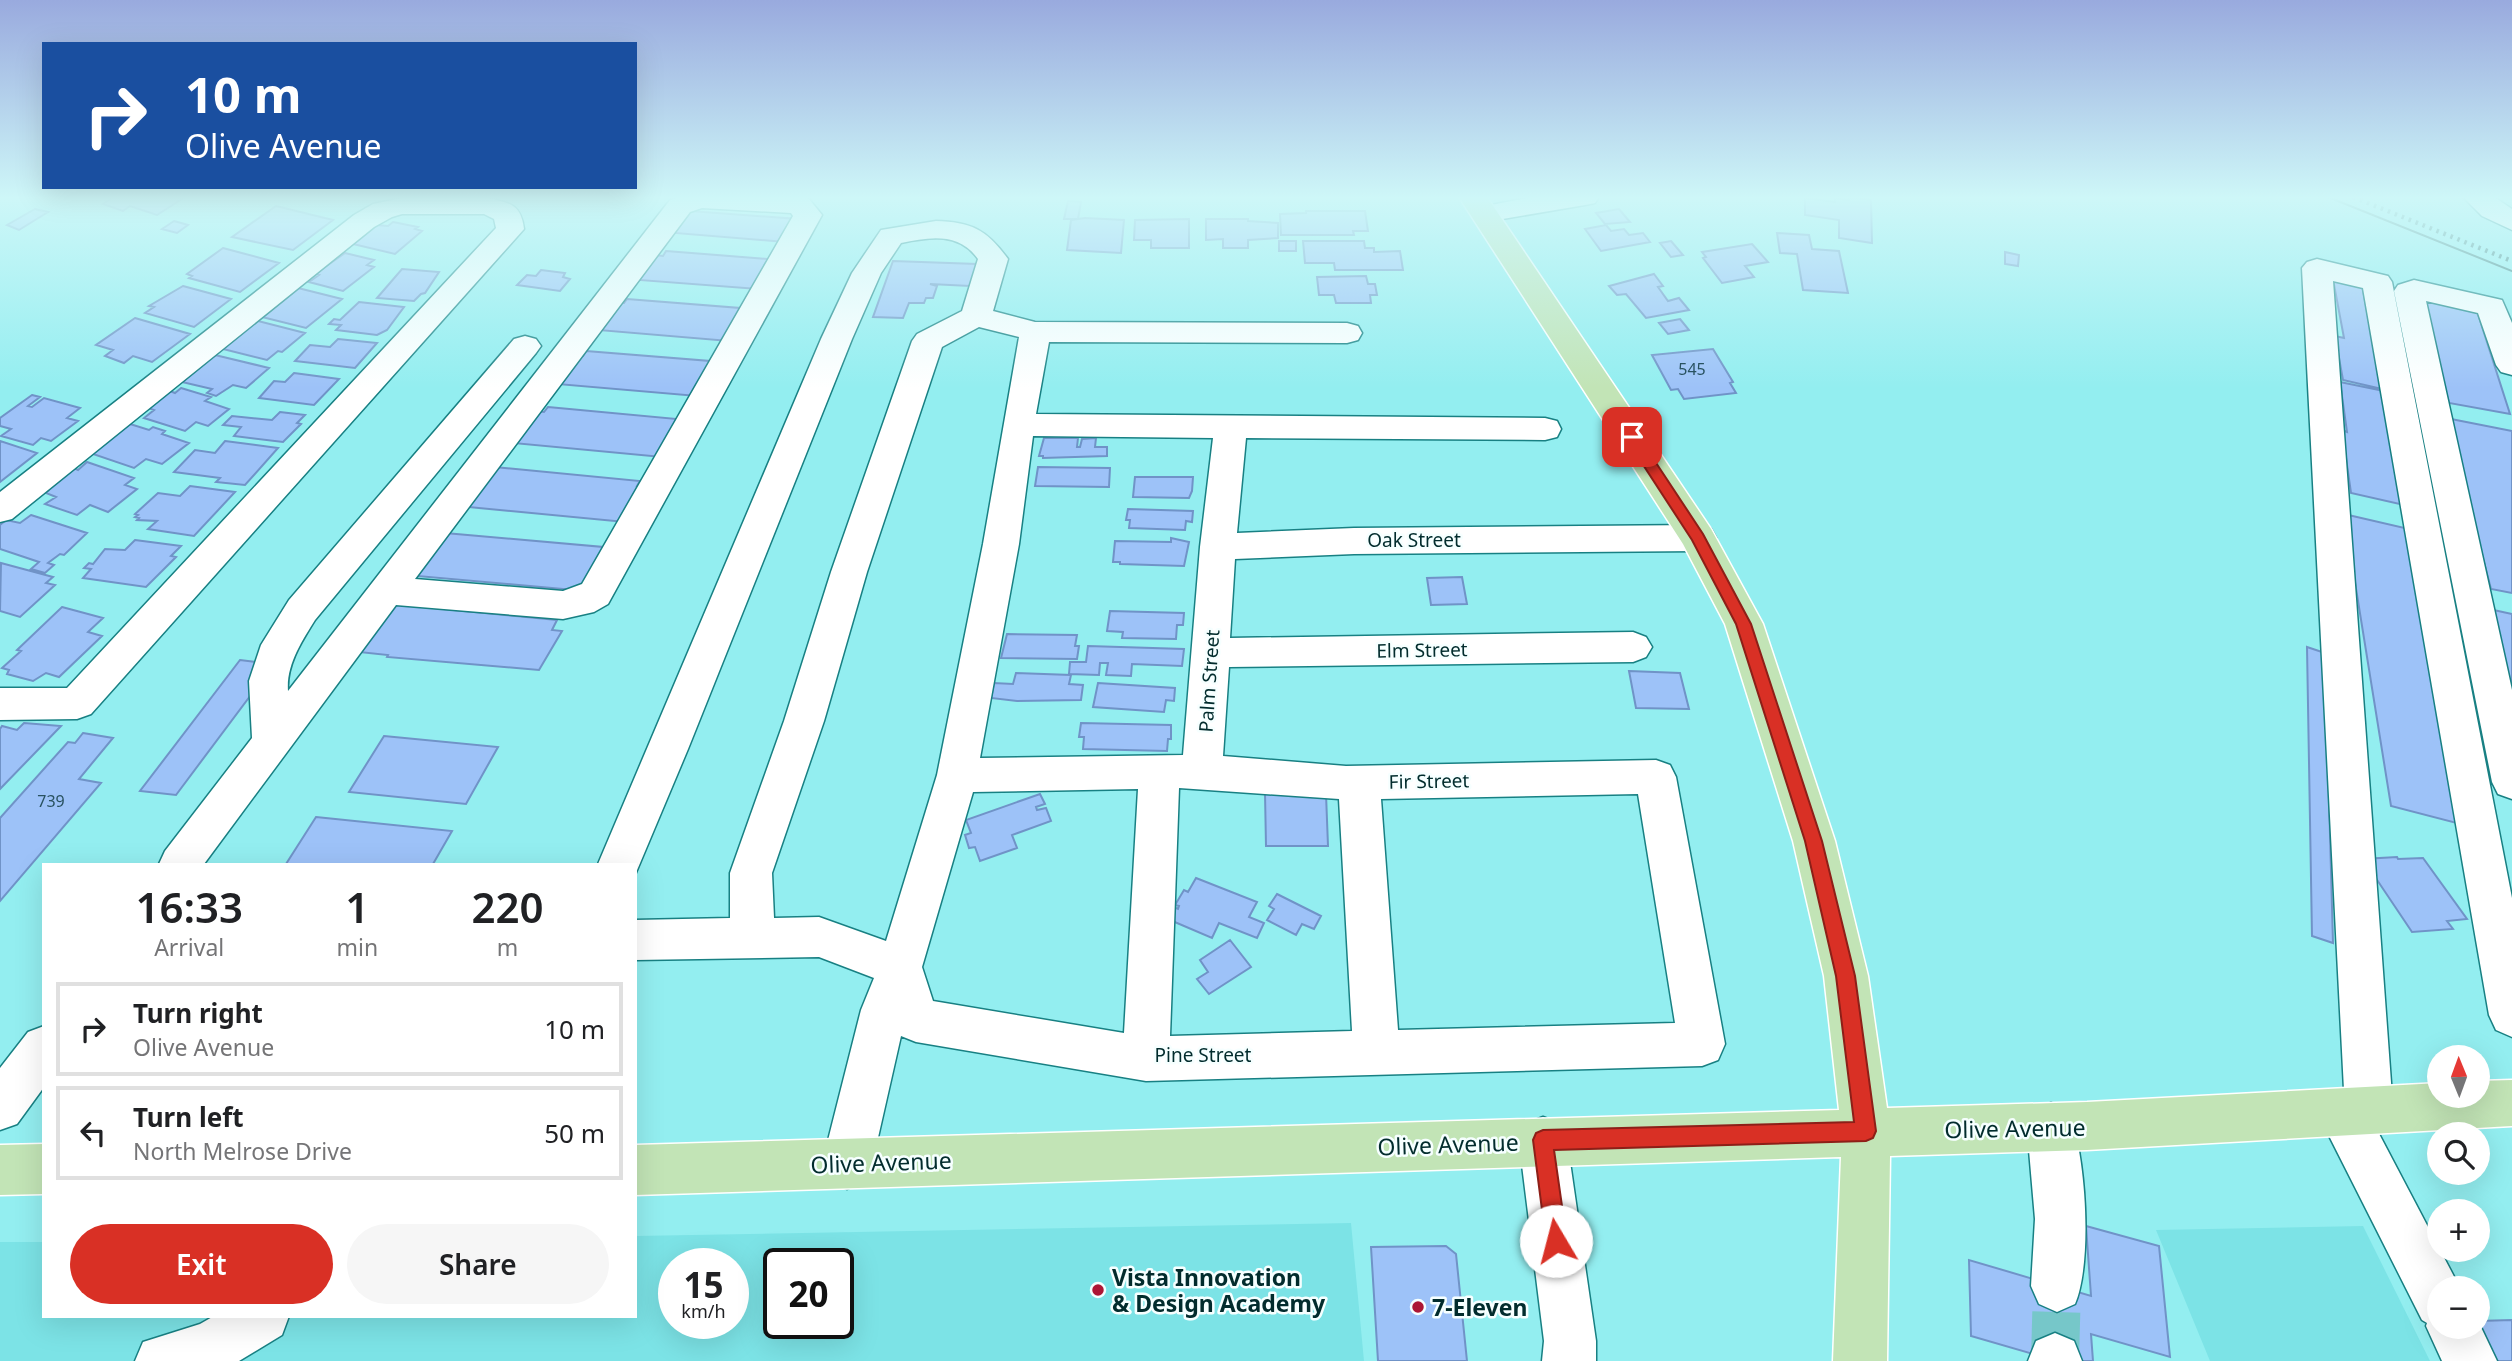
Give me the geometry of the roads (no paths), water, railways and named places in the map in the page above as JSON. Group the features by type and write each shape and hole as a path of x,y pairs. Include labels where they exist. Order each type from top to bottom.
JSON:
{"main road":[{"path":"1515,261 1698,538 1744,624 1814,841 1846,976 1866,1131 1869,1358"},
{"name":"Olive Avenue","path":"637,1170 1543,1140 2051,1127 2512,1103"},
{"path":"0,1170 42,1169"}],"street":[{"path":"0,510 314,261"},
{"path":"0,704 77,703 481,261"},
{"path":"181,863 385,590 638,261"},
{"path":"385,590 563,605 581,602 595,594 782,261"},
{"path":"619,863 667,757 793,442 874,261"},
{"path":"976,316 993,261"},
{"path":"2428,1276 2355,1111 2317,268 2377,282 2512,1015"},
{"path":"2512,365 2491,307 2409,290 2512,782"},
{"path":"752,938 751,873 804,721 849,572 928,341 976,316 1035,332 1347,333"},
{"path":"848,1164 884,1010 900,967 957,775 1001,544 1035,332"},
{"path":"272,741 268,681 280,645 302,610 525,346"},
{"path":"1018,425 1545,429"},
{"name":"Palm Street","path":"1202,771 1218,547 1230,425"},
{"name":"Oak Street","path":"1218,547 1354,541 1698,538"},
{"name":"Elm Street","path":"1211,653 1633,647"},
{"path":"957,775 1159,774 1202,771"},
{"name":"Fir Street","path":"1202,771 1359,783 1656,776 1702,1044"},
{"name":"Pine Street","path":"1159,774 1146,1059 1702,1044"},
{"path":"1359,783 1376,1052"},
{"path":"637,940 819,937 900,967"},
{"path":"900,967 916,1020 1146,1059"},
{"path":"0,1107 42,1051"},
{"path":"2051,1127 2060,1219 2057,1286"},
{"path":"1543,1140 1570,1342 1569,1361"},
{"path":"162,1361 211,1348 260,1318"},
{"path":"2459,1339 2470,1361"}],"tunnel":[{"path":"2055,1360 2057,1286"}],"tram line":[{"path":"2486,261 2512,271"}],"place":[{"name":"Vista Innovation & Design Academy","path":"1098,1290"},
{"name":"7-Eleven","path":"1418,1307"}]}
